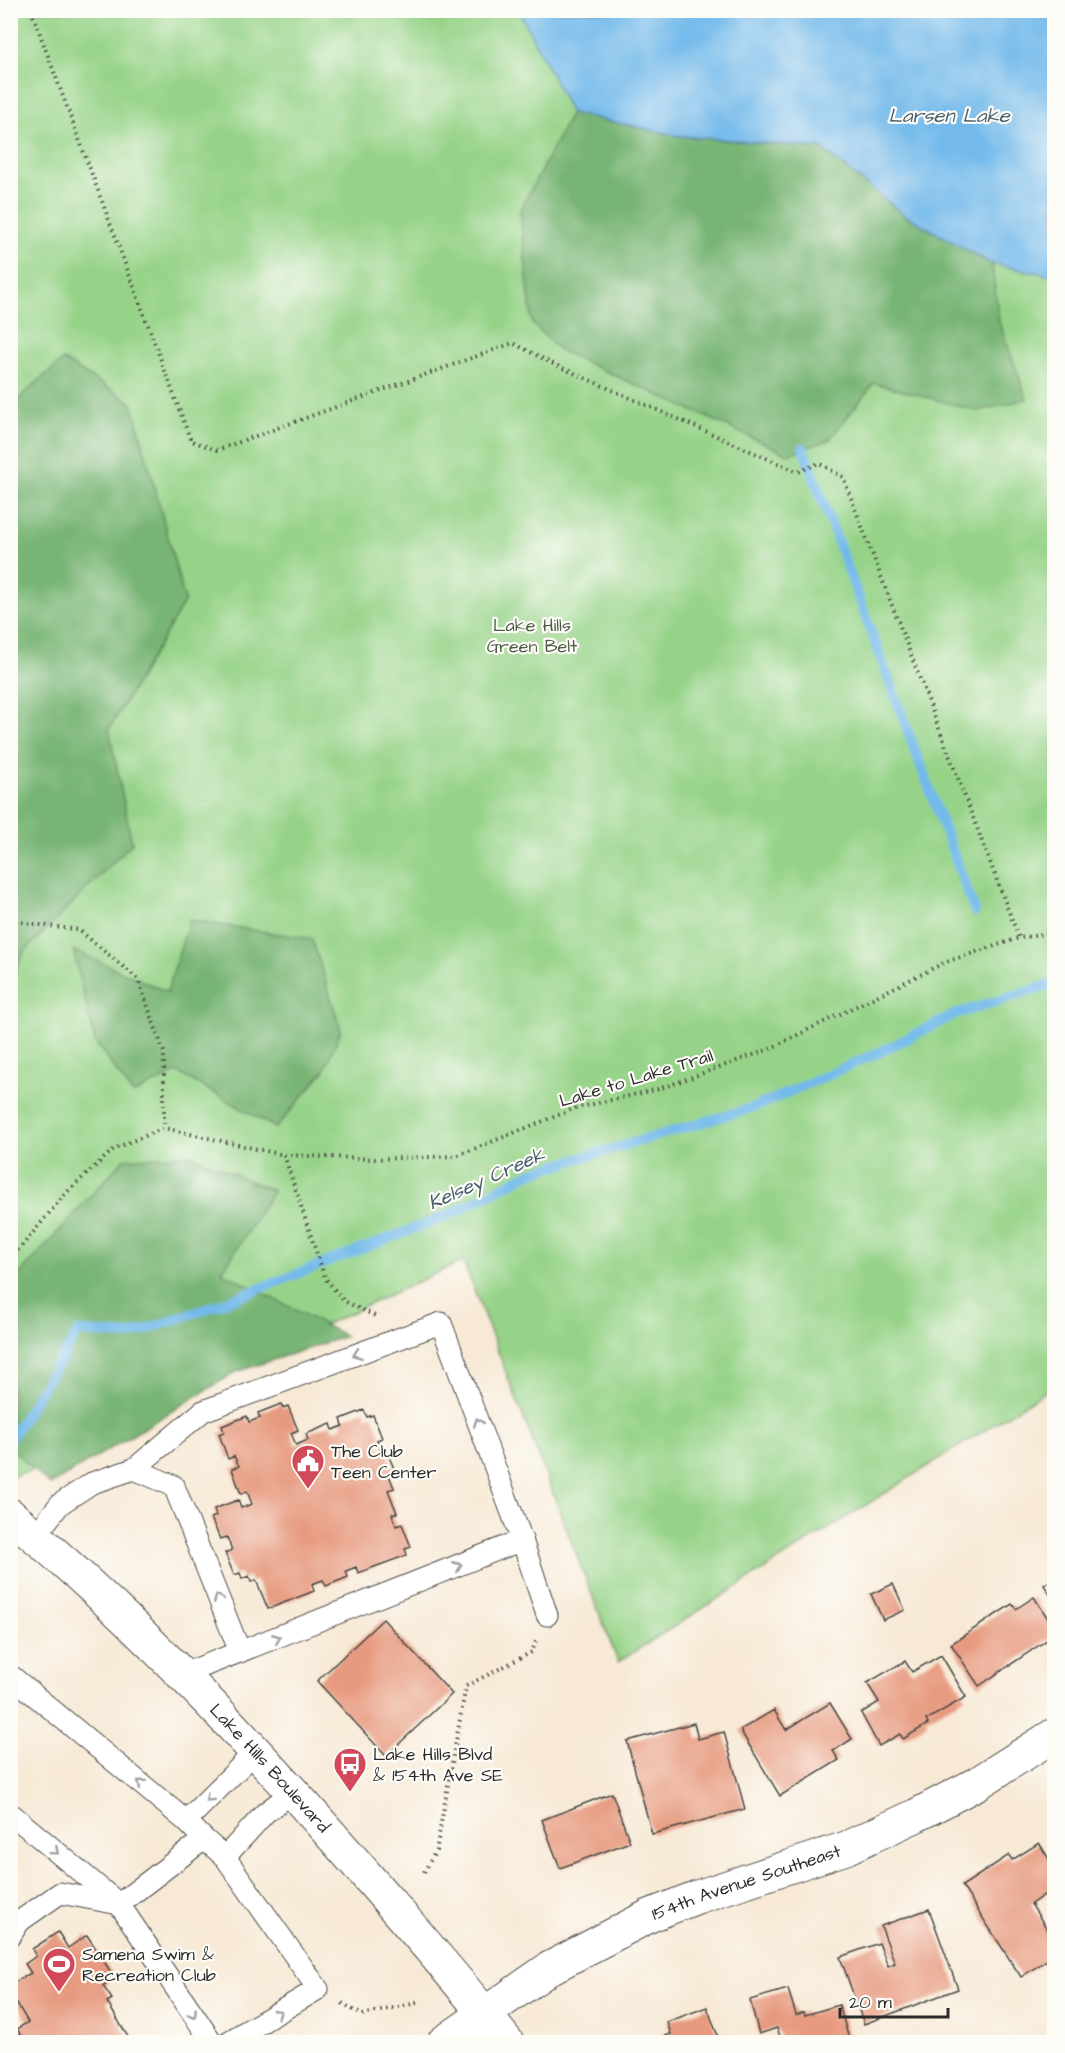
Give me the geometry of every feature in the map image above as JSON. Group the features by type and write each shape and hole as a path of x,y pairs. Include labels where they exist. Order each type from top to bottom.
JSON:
{"street":[{"name":"Lake Hills Boulevard","path":"10,1515 126,1618 257,1750 485,2014 507,2043"},
{"name":"154th Avenue Southeast","path":"444,2043 550,1968 649,1916 846,1848 927,1810 1054,1735"}],"lane":[{"path":"35,1536 60,1504 92,1483 134,1469 202,1411 441,1323 522,1540 547,1615"},
{"path":"134,1469 174,1486 240,1652"},
{"path":"181,1675 522,1540"},
{"path":"10,1675 186,1821 225,1857 318,1989 228,2043"},
{"path":"186,1821 257,1750"},
{"path":"225,1857 265,1813 294,1791"},
{"path":"10,1813 119,1904 212,2043"},
{"path":"10,1936 20,1921 60,1893 119,1904 204,1839"}],"path":[{"path":"31,10 191,441 217,450 513,344 798,472 819,463 843,477 1019,938"},
{"path":"10,921 79,930 138,980 164,1052 164,1128 115,1149 66,1193 10,1260"},
{"name":"Lake to Lake Trail","path":"164,1128 284,1155 376,1159 456,1156 576,1108 659,1089 767,1050 946,962 1019,938 1054,933"},
{"path":"284,1155 326,1278 344,1301 376,1316 387,1317"},
{"path":"424,1872 436,1851 465,1686 532,1652 547,1615"},
{"path":"318,1989 362,2015 421,2002"}],"green space":[{"name":"Lake Hills Green Belt","path":"11,11 1054,11 1054,1386 618,1662 463,1261 69,1443 44,1467 11,1476"},
{"path":"571,113 679,136 821,148 904,215 992,264 999,322 1027,399 977,411 874,383 829,440 788,454 559,350 532,323 520,211"},
{"path":"63,360 132,403 185,601 109,729 132,843 24,952 11,982 11,405"},
{"path":"189,920 312,939 341,1030 324,1071 276,1128 177,1072 133,1094 95,1042 73,950 167,992"},
{"path":"191,1155 273,1191 222,1272 346,1336 236,1372 50,1485 11,1448 12,1283 124,1159"}],"water":[{"name":"Larsen Lake","path":"519,11 1054,11 1054,276 992,264 904,215 821,148 679,136 571,113"}],"building":[{"path":"281,1404 283,1408 288,1406 298,1430 291,1433 296,1445 308,1440 306,1434 331,1424 333,1430 343,1426 341,1419 364,1410 367,1417 373,1415 382,1438 377,1440 381,1452 386,1450 396,1473 389,1475 394,1488 388,1490 397,1513 392,1514 396,1526 402,1524 411,1547 405,1549 407,1555 358,1573 356,1567 346,1571 348,1577 326,1586 323,1580 312,1584 314,1591 268,1609 256,1580 251,1582 249,1576 242,1579 240,1573 234,1575 225,1553 232,1550 227,1537 220,1539 211,1518 216,1516 214,1509 238,1500 241,1508 252,1504 247,1491 241,1494 232,1469 239,1466 234,1456 228,1459 219,1434 224,1432 222,1426 247,1416 249,1422 260,1418 258,1413"},
{"path":"1054,1578 1054,1601 1044,1585"},
{"path":"893,1584 905,1610 883,1620 871,1594"},
{"path":"1034,1597 1054,1628 1054,1635 979,1686 951,1644 1012,1604 1016,1609"},
{"path":"383,1619 452,1694 386,1756 317,1681"},
{"path":"941,1655 966,1697 926,1720 928,1724 903,1739 900,1734 879,1746 861,1713 879,1702 867,1683 905,1661 912,1672"},
{"path":"830,1703 852,1739 833,1751 839,1760 780,1796 740,1730 774,1710 786,1730"},
{"path":"694,1723 698,1739 724,1732 745,1809 652,1834 627,1741"},
{"path":"612,1793 630,1842 560,1868 542,1820"},
{"path":"1039,1843 1054,1867 1054,1888 1031,1904 1054,1940 1054,1955 1021,1977 962,1886 1009,1855 1012,1860"},
{"path":"929,1909 958,1989 864,2024 840,1957 879,1943 888,1966 895,1963 881,1926"},
{"name":"Samena Swim & Recreation Club","path":"58,1932 68,1948 87,1935 114,1977 103,1986 112,1999 107,2002 131,2042 26,2042 17,2029 28,2022 16,2002 10,2005 10,1985 31,1973 25,1964 36,1956 32,1949"},
{"path":"788,1989 796,2015 804,2012 805,2015 839,2005 850,2042 782,2042 777,2028 759,2034 750,2000"},
{"path":"707,2007 720,2042 648,2042 671,2034 667,2022"}],"waterway":[{"path":"803,448 975,912"},
{"name":"Kelsey Creek","path":"12,1436 78,1332 131,1335 217,1305 449,1215 530,1173 755,1107 882,1051 956,1014 1054,983"}],"place":[{"name":"The Club Teen Center","path":"308,1490"},
{"name":"Lake Hills Blvd & 154th Ave SE","path":"350,1793"},
{"name":"Samena Swim & Recreation Club","path":"59,1993"}]}
